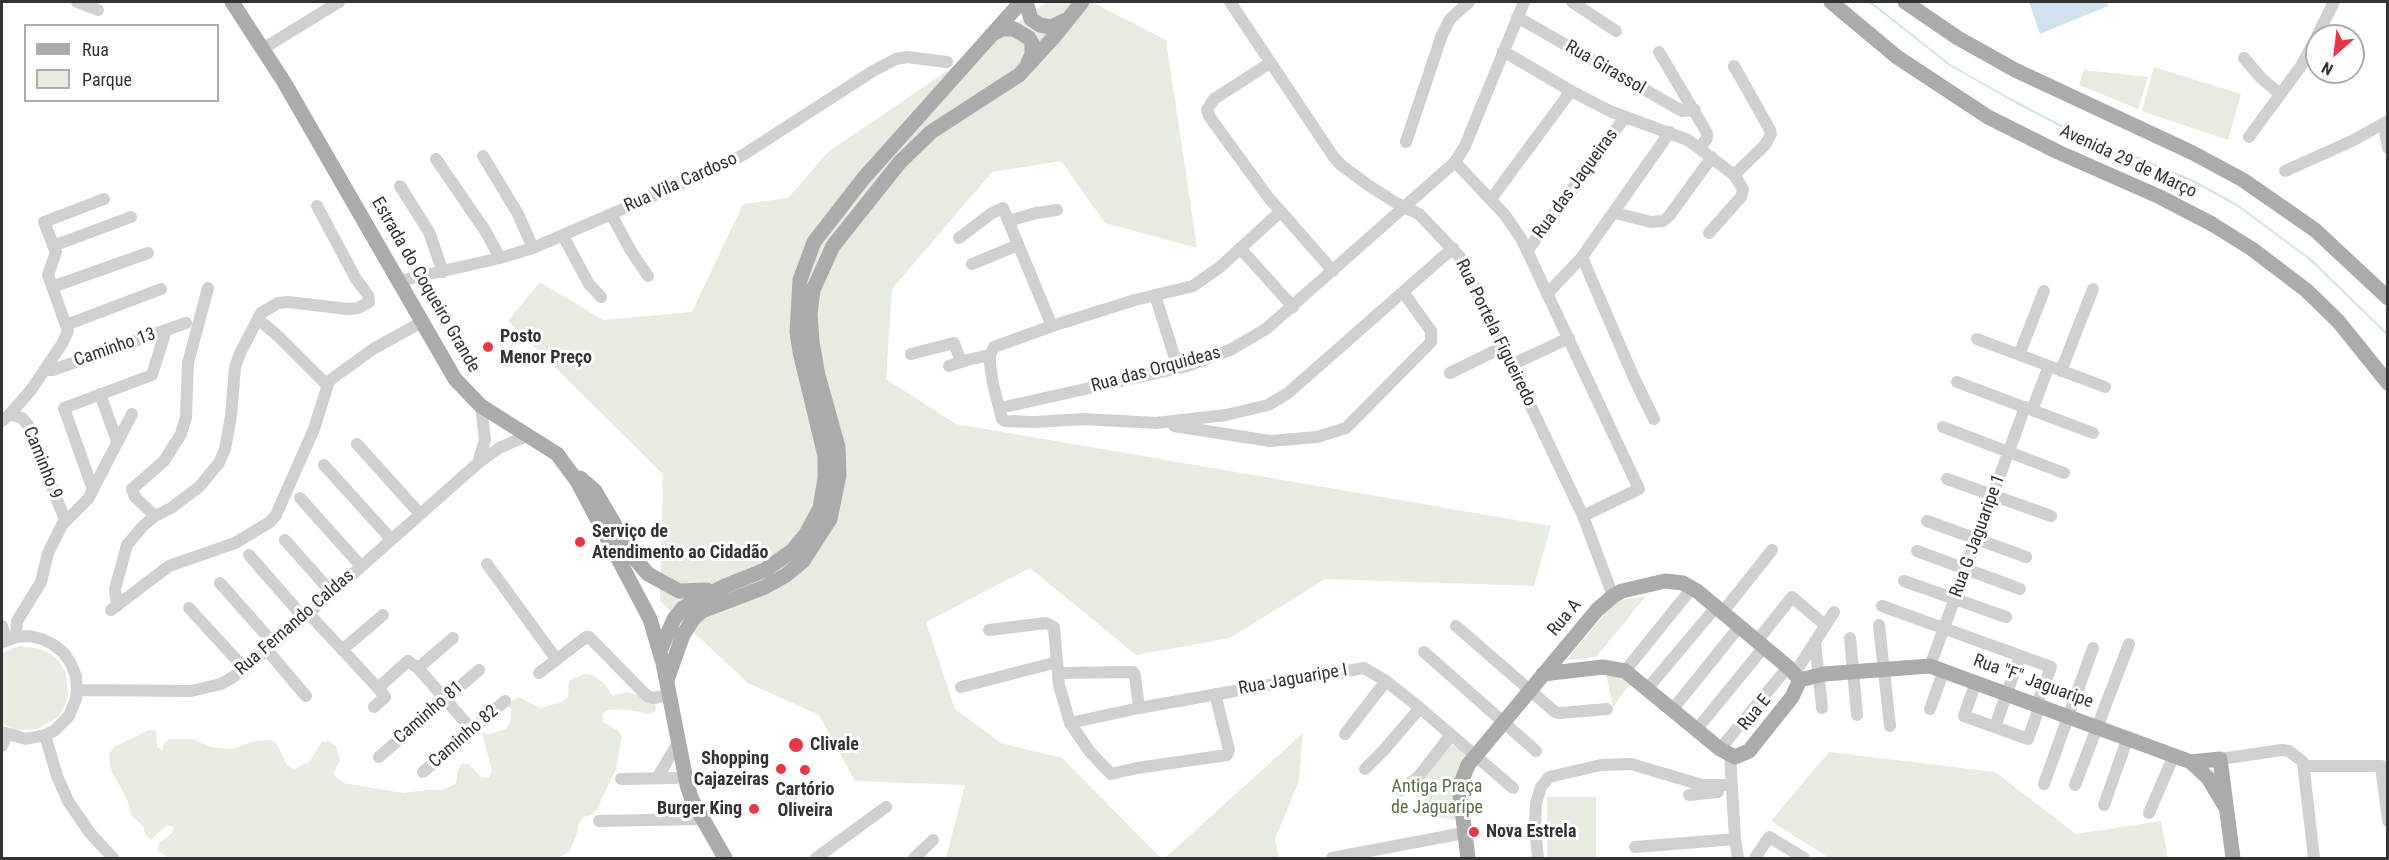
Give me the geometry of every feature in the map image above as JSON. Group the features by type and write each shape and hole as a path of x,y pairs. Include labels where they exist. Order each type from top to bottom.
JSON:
{"main road":[{"name":"Estrada do Coqueiro Grande","path":"232,2 264,48 455,379 481,406 557,454 568,468 650,619 660,651 687,785 702,819 725,858"},
{"path":"660,651 674,619 683,608 725,586 765,570 792,550 807,534 820,508 825,456 797,332 800,280 814,242 863,180 1021,2"},
{"path":"1026,2 1031,20 1040,25 1050,27 1061,24 1072,16"},
{"path":"667,689 683,635 693,619 702,611 765,587 786,575 803,561 830,519 839,475 838,447 818,375 810,314 813,290 833,246 900,162 931,132 1019,75 1082,2"},
{"name":"Avenida 29 de Março","path":"1831,2 1897,57 1988,117 2058,152 2160,197 2212,224 2252,249 2306,290 2331,313 2388,383"},
{"name":"Avenida 29 de Março","path":"1905,2 1959,38 2015,70 2193,153 2243,180 2291,212 2340,251 2388,298"},
{"path":"988,37 1002,29 1014,29 1029,38 1032,44 1032,54 1019,75"},
{"path":"2340,251 2388,284"},
{"path":"568,468 595,491 635,559 648,574 679,591 695,592 725,586"},
{"name":"Rua A","path":"1468,858 1460,804 1461,783 1468,765 1502,721 1597,610 1613,596 1622,591 1665,581 1683,583 1794,673"},
{"path":"1543,674 1603,667 1625,671 1725,752"},
{"name":"Rua \"F\" Jaguaripe","path":"1794,673 1819,675 1884,669 1937,668 2174,754 2191,762 2217,780 2226,808 2233,858"},
{"name":"Rua E","path":"1725,752 1740,756 1749,751 1792,698 1794,673"},
{"path":"2191,762 2220,759 2217,780"}],"street":[{"path":"77,2 98,10"},
{"path":"264,48 339,2"},
{"name":"Rua Portela Figueiredo","path":"1230,2 1325,146 1341,165 1419,214 1453,248 1463,264 1583,516 1613,596"},
{"path":"1407,142 1442,34 1450,19 1469,2"},
{"name":"Rua das Orquideas","path":"1000,408 1204,361 1243,344 1293,307 1455,162 1465,146 1524,2"},
{"path":"1572,2 1616,32"},
{"path":"2323,24 2334,2"},
{"name":"Rua Girassol","path":"1517,17 1682,111 1695,110"},
{"path":"1503,51 1571,91 1625,117 1688,140 1734,175 1743,189 1741,197 1709,233"},
{"path":"1659,52 1707,133 1707,138 1700,148"},
{"name":"Rua Vila Cardoso","path":"399,281 500,258 563,236 743,155 885,64 906,57 947,62"},
{"path":"2244,58 2261,78 2280,94"},
{"path":"2249,137 2305,58"},
{"path":"1270,63 1214,99 1207,110 1212,121 1280,212 1333,271"},
{"path":"1734,66 1771,134 1765,145 1734,175"},
{"path":"1491,199 1571,91"},
{"name":"Rua das Jaqueiras","path":"1527,251 1625,117"},
{"path":"1688,140 1702,123"},
{"path":"2388,123 2385,131 2388,148"},
{"path":"2285,171 2388,123"},
{"path":"1547,294 1582,257 1670,132"},
{"path":"483,156 518,214 533,248"},
{"path":"1615,213 1651,222 1662,221 1669,216 1712,157"},
{"path":"436,159 486,232 500,258"},
{"path":"1455,162 1514,227 1569,338 1639,489 1583,516"},
{"path":"400,186 429,232 443,272"},
{"path":"6,418 66,338 66,325 48,274 55,256 44,222 104,199"},
{"path":"317,206 356,279 368,295 369,302 358,308 348,309 288,302 278,303 261,312 240,353 236,367 230,424 219,463 199,487 171,508 155,516 127,545 115,589 114,608 170,566 235,543 270,522 276,514 314,429 326,384 373,349 422,322"},
{"path":"959,238 992,213 1003,208 1052,326"},
{"path":"1008,221 1056,210"},
{"path":"1280,212 1199,283 1052,326 994,347 990,355 993,384 1002,418 1005,421 1084,420 1156,423 1270,441 1317,437 1346,428 1357,414 1431,342 1431,331 1402,292"},
{"path":"611,214 648,276"},
{"path":"53,246 131,217"},
{"path":"563,236 589,284 601,297"},
{"path":"972,264 1018,245"},
{"path":"1240,248 1293,307"},
{"path":"1156,423 1226,416 1268,405 1280,399 1453,248"},
{"path":"52,287 148,253"},
{"path":"1582,257 1654,419"},
{"path":"155,516 135,497 132,489 164,461 181,434 186,417 188,363 208,288"},
{"path":"66,325 161,289"},
{"name":"Rua G Jaguaripe 1","path":"1930,709 1944,628 2008,452 2029,409 2055,368 2093,289"},
{"path":"2019,355 2044,291"},
{"path":"1155,295 1178,368"},
{"path":"258,319 326,384"},
{"name":"Caminho 13","path":"44,370 52,370 186,323"},
{"path":"92,487 64,408 153,375 166,330"},
{"path":"1511,365 1569,338"},
{"path":"1977,339 2104,387"},
{"path":"911,354 954,343 955,364 990,355"},
{"path":"1450,372 1503,347"},
{"path":"1957,382 2093,433"},
{"path":"100,394 117,441"},
{"path":"477,464 485,440 481,406"},
{"path":"8,640 41,582 48,553 65,520 88,499 92,487 132,414"},
{"name":"Caminho 9","path":"6,418 22,418 28,425 65,520"},
{"path":"1943,427 2064,473"},
{"name":"Rua Fernando Caldas","path":"77,690 191,692 220,684 245,669 477,464 499,448 529,435"},
{"path":"485,440 499,448"},
{"path":"357,444 420,514"},
{"path":"324,465 391,539"},
{"path":"1947,479 2051,516"},
{"path":"300,498 361,566"},
{"path":"1927,521 2026,557"},
{"path":"285,540 332,593"},
{"path":"1648,688 1772,550"},
{"path":"1917,551 2020,589"},
{"path":"249,555 378,688 385,697 374,707"},
{"path":"487,564 557,660"},
{"path":"1904,581 2006,617"},
{"path":"220,584 306,696"},
{"path":"1625,671 1692,588"},
{"path":"1697,729 1792,597 1825,625"},
{"path":"1882,606 2051,667 2028,739 1964,716 1976,682"},
{"path":"189,608 245,669"},
{"path":"1736,857 1731,788 1725,752 1794,673 1834,612"},
{"path":"342,650 383,615"},
{"path":"989,630 1051,624 1055,632 1061,692 1070,723 1090,752 1111,774 1227,755 1229,750 1215,694"},
{"path":"1879,625 1890,726"},
{"path":"2,626 8,640"},
{"path":"1456,626 1560,713 1607,709"},
{"path":"1673,709 1739,627"},
{"path":"539,673 589,637 647,696 653,698 667,689"},
{"path":"418,668 453,638"},
{"path":"1850,638 1857,715"},
{"path":"3,738 26,739 54,731 69,716 77,690 76,676 71,664 64,653 54,645 42,639 8,640"},
{"path":"1815,641 1822,708"},
{"path":"2075,785 2129,644"},
{"path":"2044,784 2093,648"},
{"path":"1424,652 1536,751"},
{"path":"1995,727 2020,656"},
{"path":"378,688 408,661 418,668 472,730"},
{"path":"961,687 1058,668 1132,672 1135,676 1139,708"},
{"name":"Rua Jaguaripe I","path":"1070,723 1139,708 1364,668 1386,681 1420,708 1513,788"},
{"name":"Caminho 81","path":"379,757 479,669"},
{"path":"1345,734 1386,681"},
{"name":"Caminho 82","path":"423,772 505,701"},
{"path":"1365,769 1420,708"},
{"path":"45,735 57,776 68,801 90,832 113,858"},
{"path":"1401,790 1418,777 1451,735"},
{"path":"2104,805 2128,737"},
{"path":"657,778 678,743"},
{"path":"2220,759 2282,750 2298,756 2305,766 2314,858"},
{"path":"2149,813 2174,754"},
{"path":"1538,858 1535,828 1538,794 1544,781 1549,777 1570,771 1631,764 1702,785 1731,788"},
{"path":"2305,766 2381,766 2388,821"},
{"path":"621,778 676,778"},
{"path":"1689,795 1731,788"},
{"path":"816,858 886,807"},
{"path":"599,821 702,819"},
{"path":"1332,858 1464,833"},
{"path":"1755,858 1769,837 1804,858"},
{"path":"1635,847 1735,839"},
{"path":"914,858 933,840"}],"green space":[{"path":"1048,2 1092,2 1166,40 1197,248 1105,223 1061,161 992,172 892,289 886,379 956,424 1551,526 1534,586 1325,579 1230,638 1136,655 1030,568 926,622 955,709 1001,743 1062,758 1161,858 946,858 965,785 855,781 819,715 748,683 660,601 663,474 508,321 540,282 603,320 692,312 743,204 788,198 828,152"},
{"path":"2154,67 2241,94 2228,140 2142,111"},
{"path":"2084,70 2148,77 2138,109 2079,85"},
{"path":"1646,596 1596,657 1567,660 1615,601"},
{"path":"19,646 42,649 60,663 66,673 68,696 64,707 58,717 38,729 15,730 2,723 2,653"},
{"path":"584,674 592,675 604,683 612,696 627,692 650,698 655,703 656,711 649,714 625,709 609,710 602,714 603,722 617,730 622,736 616,769 597,809 591,815 583,817 579,823 569,852 558,858 168,858 158,851 159,843 171,834 174,827 167,825 151,840 145,834 143,826 131,815 127,799 111,770 109,754 114,747 149,730 156,731 157,747 163,751 163,744 169,739 193,739 210,747 232,749 256,741 271,740 277,744 287,765 294,769 309,762 322,742 329,741 336,746 340,760 333,774 343,783 403,793 441,790 456,784 458,770 462,764 469,764 481,777 489,778 492,771 482,733 490,734 505,729 510,723 511,710 506,704 519,697 540,708 562,702 568,697 569,681"},
{"path":"1606,674 1631,682 1613,707"},
{"path":"1303,733 1299,781 1275,839 1279,858 1165,858"},
{"name":"Antiga Praça de Jaguaripe","path":"1449,743 1470,755 1459,820 1416,815 1417,784"},
{"path":"1829,752 1995,772 2076,834 2161,821 2168,858 1829,858 1771,821"},
{"path":"1547,797 1596,797 1596,858 1547,858"}],"water":[{"path":"2029,2 2107,2 2108,6 2040,34"}],"waterway":[{"path":"1870,2 1950,65 2008,98 2069,130 2189,179 2237,205 2311,260 2388,335"}],"place":[{"name":"Posto Menor Preço","path":"488,347"},
{"name":"Serviço de Atendimento ao Cidadão","path":"580,542"},
{"name":"Clivale","path":"796,745"},
{"name":"Shopping Cajazeiras","path":"781,769"},
{"name":"Cartório Oliveira","path":"805,770"},
{"name":"Burger King","path":"754,809"},
{"name":"Nova Estrela","path":"1474,832"}]}
